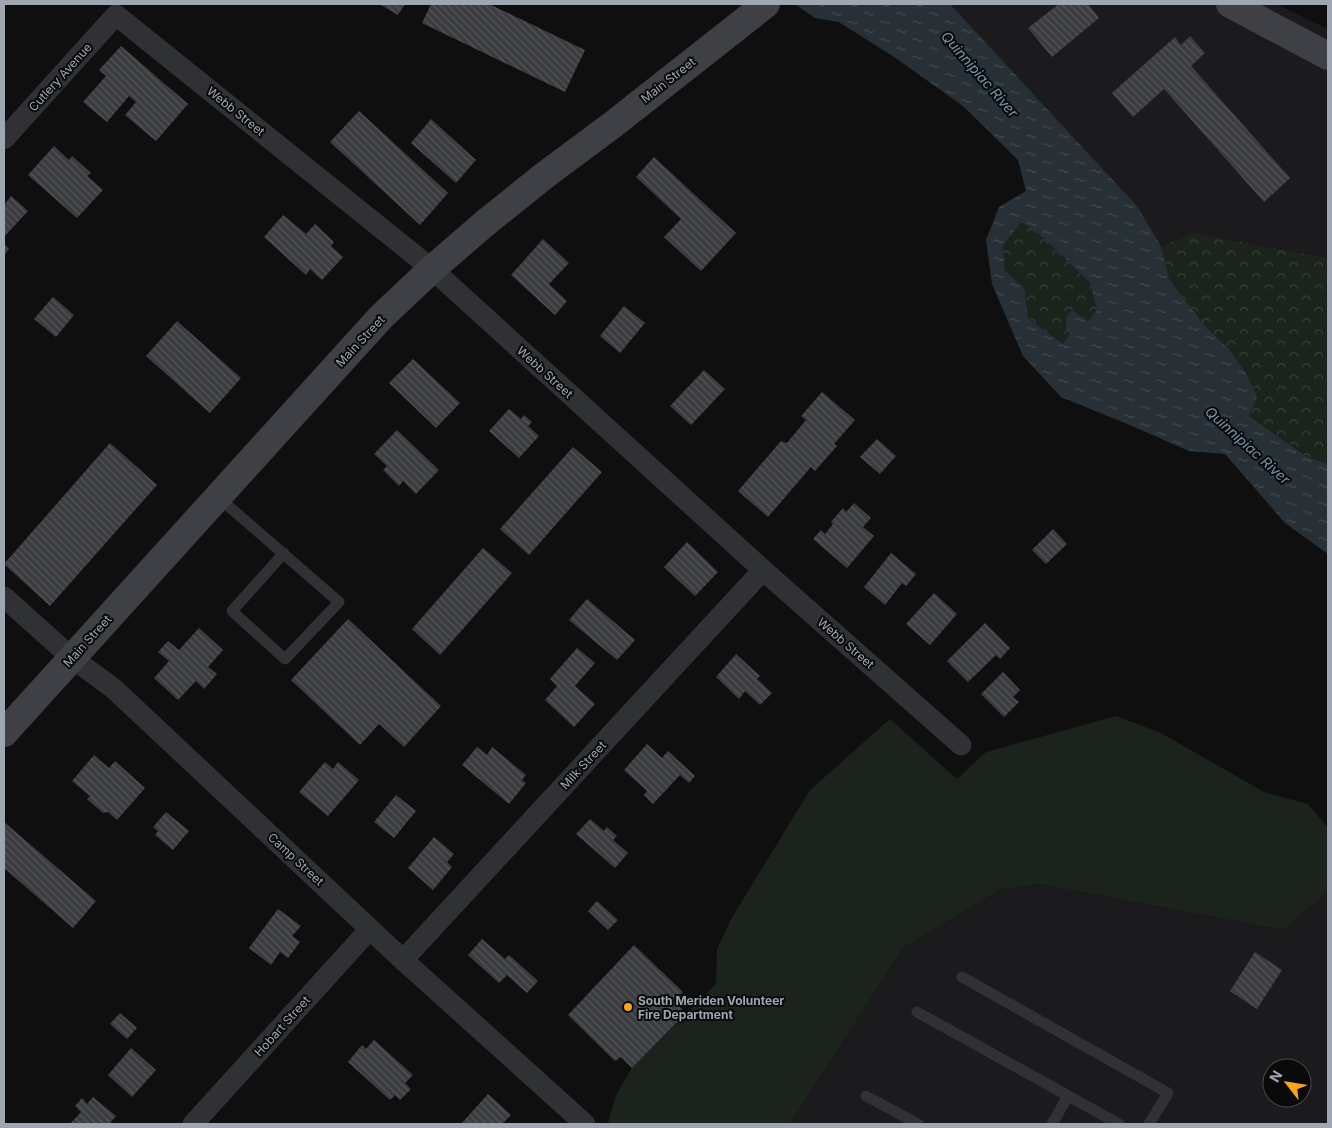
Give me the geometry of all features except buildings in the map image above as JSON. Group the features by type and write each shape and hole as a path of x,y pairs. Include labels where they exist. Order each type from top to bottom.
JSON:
{"main road":[{"name":"Main Street","path":"4,733 381,317 432,269 545,175 611,126 766,4"},
{"path":"1230,4 1328,56"}],"street":[{"name":"Webb Street","path":"116,15 432,269 763,570 961,745"},
{"name":"Cutlery Avenue","path":"4,139 116,15"},
{"name":"Milk Street","path":"403,960 763,570"},
{"name":"Camp Street","path":"4,597 72,658 113,688 403,960 585,1124"},
{"name":"Hobart Street","path":"193,1124 370,929"}],"lane":[{"path":"218,497 284,553 339,602 285,659 232,611 284,553"},
{"path":"962,977 1168,1093 1149,1124"},
{"path":"917,1012 1119,1124"},
{"path":"866,1096 918,1124"},
{"path":"1052,1124 1068,1096"}],"shaded area":[{"path":"950,4 1276,4 1328,29 1328,258 1194,233 1161,246 1137,206"},
{"path":"1039,884 1283,930 1328,892 1328,1124 790,1124 903,948 1000,890"}],"green space":[{"path":"1021,221 1033,229 1090,283 1097,310 1088,321 1072,310 1069,313 1066,318 1066,324 1069,334 1063,344 1028,318 1025,290 1005,270 1003,246"},
{"path":"1194,233 1328,258 1328,464 1307,457 1249,416 1228,348 1205,326 1169,279 1161,246"},
{"path":"1116,716 1161,733 1264,792 1308,804 1328,828 1328,892 1283,930 1039,884 1000,890 903,948 790,1124 612,1124 608,1121 617,1093 632,1068 716,984 717,949 731,919 810,790 890,719 957,779 986,752"}],"water":[{"name":"Quinnipiac River","path":"795,4 950,4 1137,206 1161,246 1169,279 1205,326 1228,348 1246,373 1257,397 1249,416 1307,457 1328,464 1328,554 1285,523 1225,454 1189,451 1061,397 1023,356 992,284 986,240 999,207 1026,191 1018,160 963,106 897,59 839,22 815,18","holes":["1021,222 1033,229 1090,283 1097,310 1088,321 1072,310 1066,318 1069,334 1063,344 1028,318 1025,290 1005,270 1003,246"]}],"place":[{"name":"South Meriden Volunteer Fire Department","path":"628,1007"}]}
